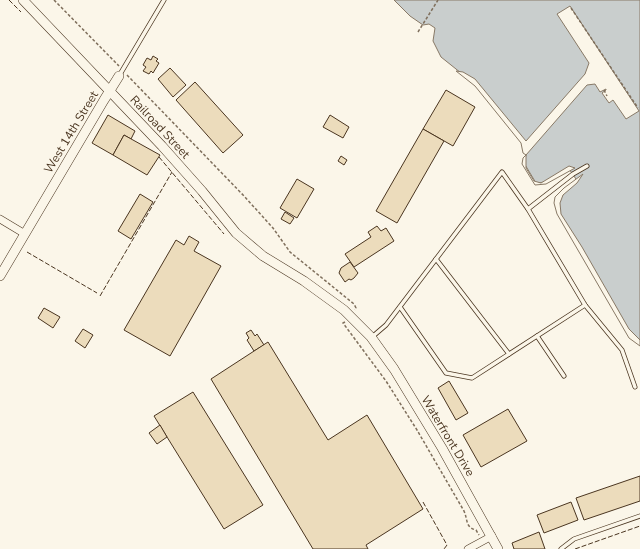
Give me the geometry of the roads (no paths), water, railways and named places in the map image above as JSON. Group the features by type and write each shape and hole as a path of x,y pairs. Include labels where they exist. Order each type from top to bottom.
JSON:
{"street":[{"name":"Railroad Street","path":"23,0 182,167 236,233 258,252 304,281 344,310 372,337"},
{"name":"West 14th Street","path":"0,276 119,76"},
{"path":"0,219 25,234"},
{"name":"Waterfront Drive","path":"372,337 394,369 442,448 498,549"},
{"path":"468,549 492,536"}],"lane":[{"name":"West 14th Street","path":"119,76 164,0"},
{"path":"528,209 573,174 586,166"},
{"path":"372,337 386,326 502,172 528,209 585,305 622,350 635,387"},
{"path":"436,259 509,354"},
{"path":"400,307 446,373 472,378 585,305"},
{"path":"537,336 564,376"},
{"path":"561,549 574,539 640,516"}]}
